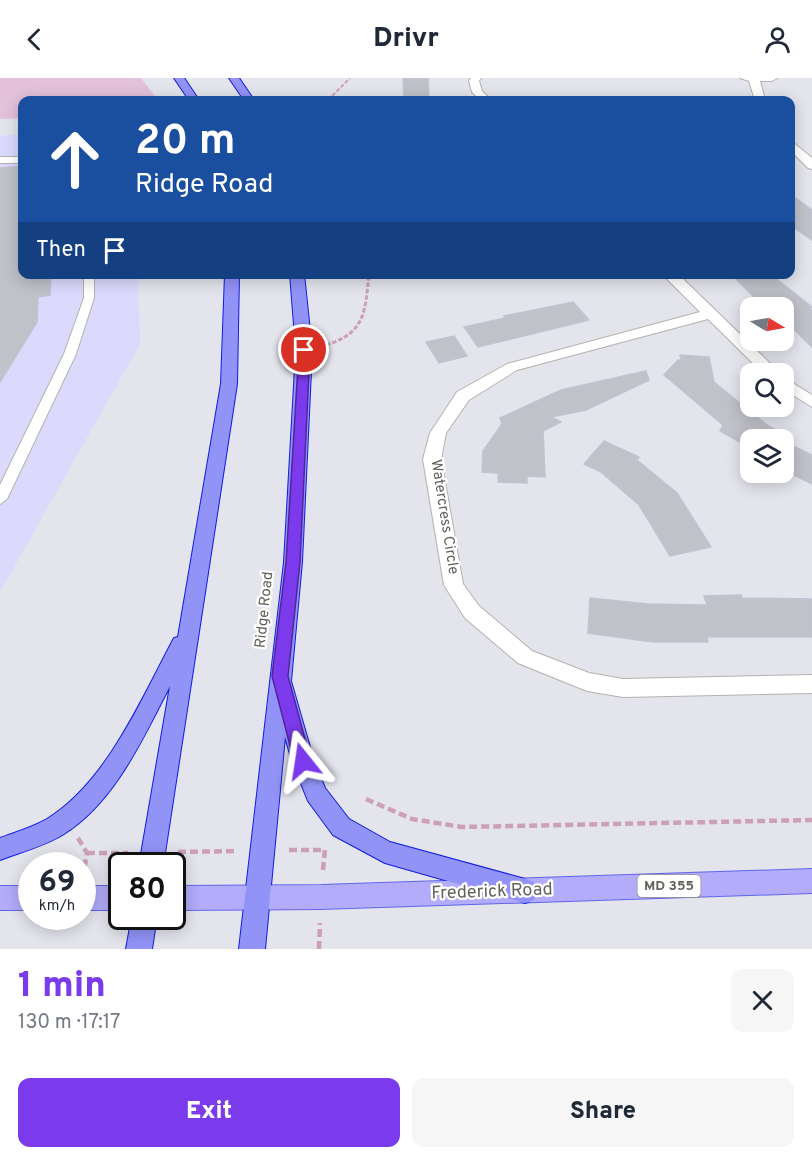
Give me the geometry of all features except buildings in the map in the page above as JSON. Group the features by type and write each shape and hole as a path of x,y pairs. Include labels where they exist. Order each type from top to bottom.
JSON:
{"highway":[{"path":"179,78 191,96"},
{"path":"234,78 246,96"},
{"path":"153,852 229,384 232,279"},
{"name":"Ridge Road","path":"252,949 293,562 304,350 297,279"},
{"path":"0,849 56,826 98,791 122,752 187,632"},
{"path":"280,676 303,761 316,794 341,827 385,852 525,891"},
{"path":"139,949 142,930"}],"main road":[{"name":"Frederick Road","path":"186,898 525,891 812,881"},
{"path":"0,898 18,898"}],"street":[{"path":"477,78 474,81 477,92 482,96"},
{"path":"758,96 749,79 772,78"},
{"path":"795,148 812,165"},
{"path":"674,279 762,363"},
{"name":"Watercress Circle","path":"710,314 512,367 463,396 438,433 432,459 454,585 472,612 525,657 587,682 623,688 812,684"},
{"path":"794,390 812,402"}],"lane":[{"path":"0,160 18,160"},
{"path":"0,499 70,354 89,298 89,279"}],"path":[{"path":"332,96 350,78"},
{"path":"304,350 345,341 357,330 364,311 368,279"},
{"path":"366,800 405,819 462,827 812,820"},
{"path":"78,837 86,852"},
{"path":"298,850 324,850 323,867"},
{"path":"203,851 234,851"},
{"path":"319,949 320,942"}],"shaded area":[{"path":"0,78 141,78 155,96 18,96 18,118 0,119"},
{"path":"18,134 18,279 138,279 140,344 0,592 0,136"}],"route":[{"path":"303,761 280,676 293,562 304,350"}]}
